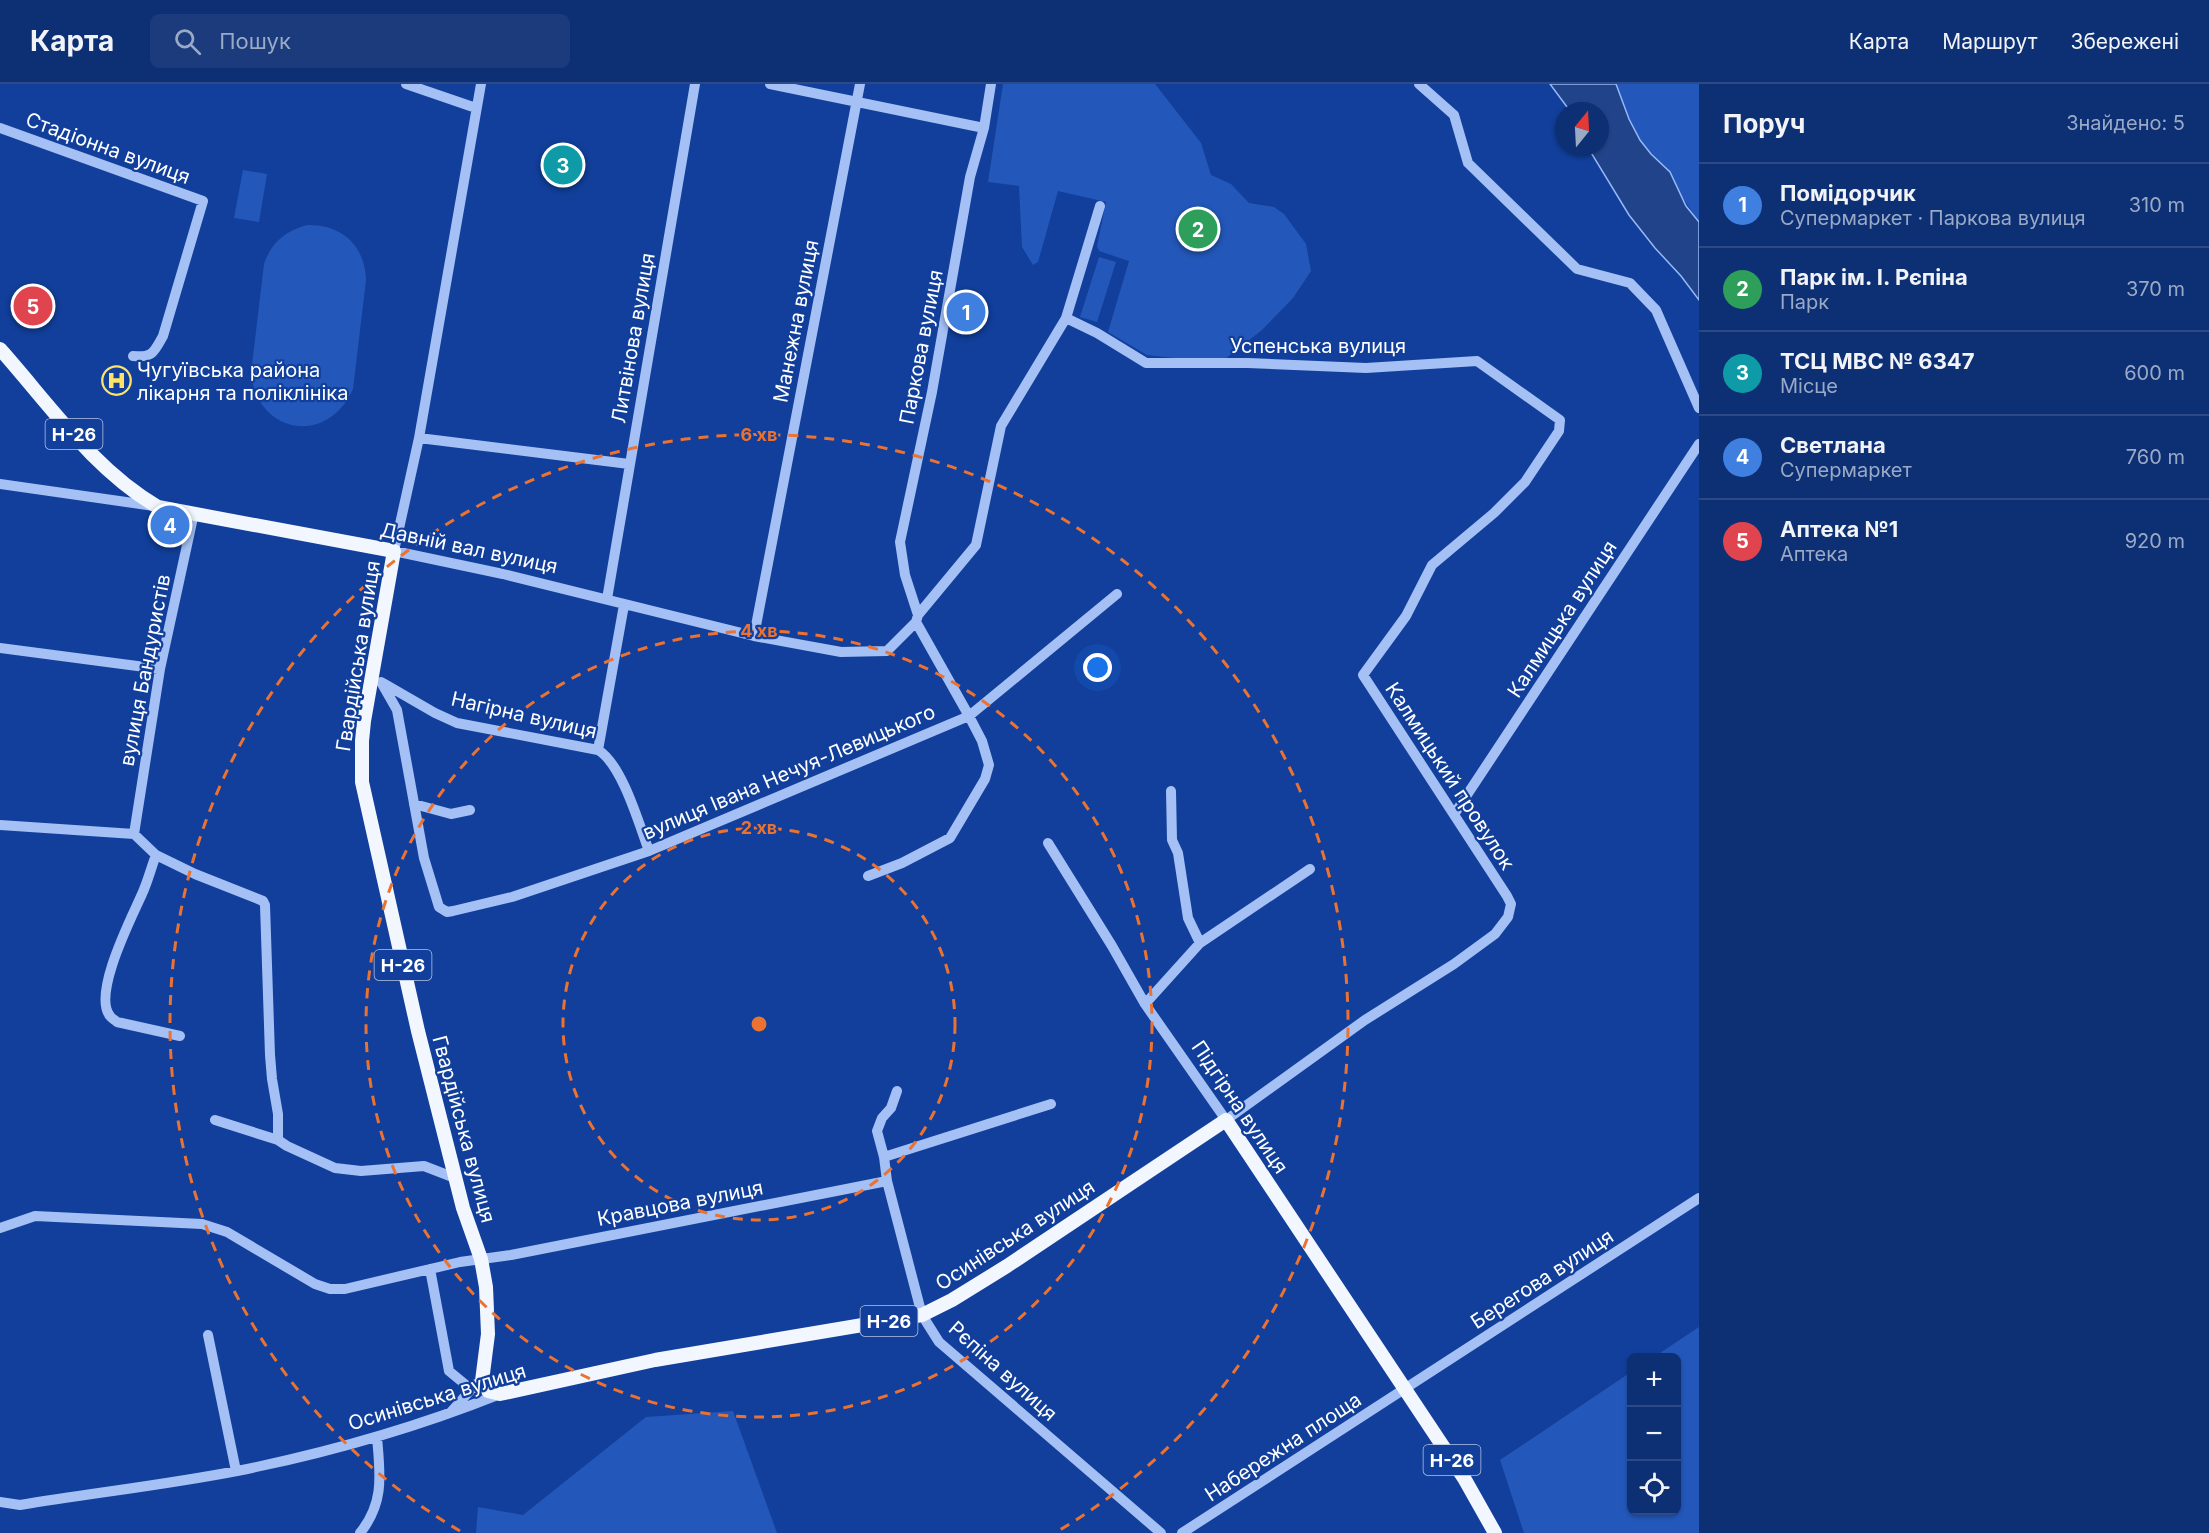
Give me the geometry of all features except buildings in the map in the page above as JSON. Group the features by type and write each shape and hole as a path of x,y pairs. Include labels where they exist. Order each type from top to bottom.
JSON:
{"main road":[{"name":"Н-26","path":"0,349 111,475 135,494 158,507"},
{"name":"Давній вал вулиця","path":"158,507 394,551"},
{"name":"Гвардійська вулиця","path":"394,551 377,679 362,741 362,782 418,1032 455,1178 481,1259 486,1287 488,1334 482,1375"},
{"name":"Осинівська вулиця","path":"500,1394 655,1360 922,1315 952,1300 1007,1266 1226,1120"},
{"name":"Підгірна вулиця","path":"1226,1120 1404,1390"},
{"path":"482,1375 484,1387 488,1391 500,1394"},
{"name":"Н-26","path":"1404,1390 1464,1478 1495,1533"}],"street":[{"path":"406,84 476,108"},
{"name":"Гвардійська вулиця","path":"394,551 419,438 480,84"},
{"name":"Литвінова вулиця","path":"607,599 695,84"},
{"path":"770,84 984,128"},
{"name":"Манежна вулиця","path":"754,636 860,84"},
{"name":"Паркова вулиця","path":"868,876 902,863 950,838 985,779 989,765 982,741 917,619 905,575 900,542 932,392 970,177 984,128 991,84"},
{"path":"1419,84 1454,114 1468,163 1577,269 1630,284 1656,310 1699,408"},
{"name":"Стадіонна вулиця","path":"0,128 203,201 162,336 152,354 146,357 133,356"},
{"name":"Давній вал вулиця","path":"394,551 607,599 754,636 841,652 887,651 917,619 976,545 1001,426 1066,318 1100,206"},
{"name":"Успенська вулиця","path":"1066,318 1097,333 1146,363 1248,363 1366,368 1477,361 1560,420 1559,431 1525,482 1494,513 1432,565 1406,616 1363,675"},
{"path":"419,438 629,464"},
{"name":"Калмицька вулиця","path":"1455,813 1699,444"},
{"name":"Давній вал вулиця","path":"0,484 158,507"},
{"name":"вулиця Бандуристів","path":"134,834 160,669 194,513"},
{"name":"вулиця Івана Нечуя-Левицького","path":"414,804 424,858 439,907 447,912 477,907 512,897 650,850 969,716 1118,594"},
{"path":"598,750 624,605"},
{"path":"0,648 160,669"},
{"name":"Калмицький провулок","path":"1363,675 1507,896"},
{"path":"377,679 397,710 414,804 451,814 470,810"},
{"name":"Нагірна вулиця","path":"377,679 435,713 457,723 598,750 607,755 617,769 650,850"},
{"path":"1171,791 1172,840 1178,853 1188,918 1200,943"},
{"path":"0,825 134,834 156,855 195,874 263,901 265,905 270,1055 278,1114 278,1140"},
{"name":"Підгірна вулиця","path":"1048,843 1145,1004 1226,1120"},
{"path":"156,855 143,893 124,929 108,980 106,1009 117,1022 180,1036"},
{"path":"1145,1004 1200,943 1310,869"},
{"name":"Осинівська вулиця","path":"1226,1120 1365,1020 1454,964 1496,934 1508,917 1511,904 1507,896"},
{"name":"Рєпіна вулиця","path":"897,1091 891,1108 877,1126 887,1181 922,1315 939,1342 1161,1533"},
{"path":"884,1157 1051,1104"},
{"path":"215,1120 278,1140 335,1168 361,1171 424,1166 455,1178"},
{"name":"Кравцова вулиця","path":"0,1228 35,1216 202,1224 227,1232 315,1284 330,1289 345,1289 430,1269 523,1253 887,1181"},
{"name":"Берегова вулиця","path":"1404,1390 1699,1198"},
{"path":"430,1269 449,1371 472,1390"},
{"path":"208,1335 236,1471"},
{"path":"448,1415 472,1390 482,1375"},
{"name":"Набережна площа","path":"1182,1533 1404,1390"},
{"name":"Осинівська вулиця","path":"0,1502 20,1504 236,1471 377,1437 448,1415 500,1394"},
{"path":"360,1533 375,1510 379,1492 381,1474 377,1437"}],"shaded area":[{"path":"1003,84 1155,84 1201,143 1211,175 1231,184 1249,203 1274,207 1284,214 1306,244 1311,271 1293,298 1262,330 1220,363 1147,355 1108,332 1129,261 1099,251 1097,246 1106,202 1058,191 1038,262 1033,265 1022,247 1019,186 988,182"},
{"path":"1550,84 1616,84 1629,119 1640,140 1670,172 1686,206 1699,222 1699,300 1629,215 1593,156 1609,156 1609,102 1563,102"},
{"path":"1616,84 1699,84 1699,222 1659,162 1640,140 1629,119"},
{"path":"243,170 267,174 259,222 234,218"},
{"path":"307,225 330,228 349,239 361,256 366,280 353,389 342,407 327,419 311,425 295,426 279,420 266,410 256,394 251,373 264,264 280,239"},
{"path":"1099,257 1116,262 1097,322 1080,317"},
{"path":"1699,1327 1699,1533 1524,1533 1500,1460 1627,1375 1627,1515 1681,1515 1681,1353 1660,1353"},
{"path":"733,1411 777,1533 476,1533 478,1507 523,1515 646,1417"}],"place":[{"name":"ТСЦ МВС № 6347","path":"563,165"},
{"name":"Парк ім. І. Рєпіна","path":"1198,229"},
{"name":"Аптека №1","path":"33,306"},
{"name":"Помідорчик","path":"966,312"},
{"name":"Чугуївська района лікарня та поліклініка","path":"116,381"},
{"name":"Светлана","path":"170,525"}]}
